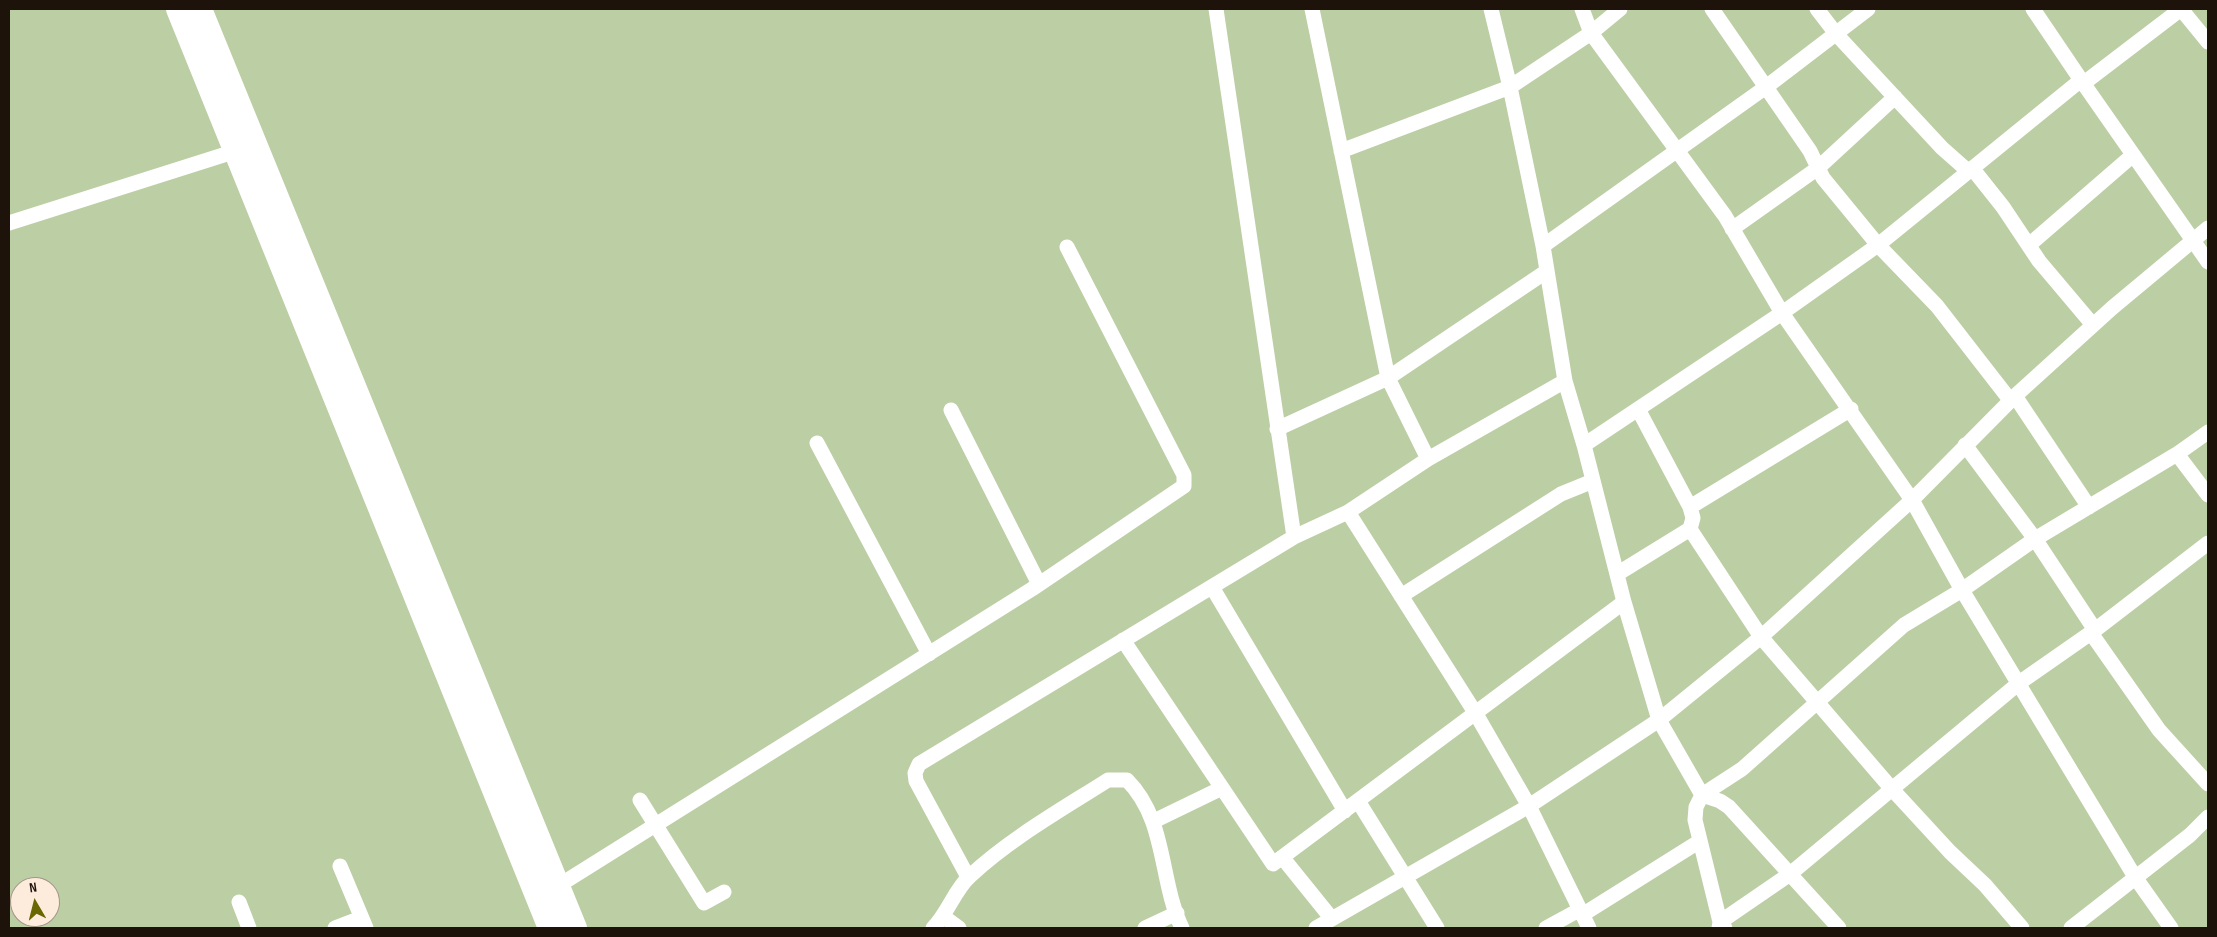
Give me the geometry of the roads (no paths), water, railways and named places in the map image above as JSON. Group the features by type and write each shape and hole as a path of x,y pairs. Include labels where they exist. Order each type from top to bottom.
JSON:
{"main road":[{"path":"178,9 550,928"},
{"path":"200,9 575,928"}],"street":[{"path":"1216,9 1294,537"},
{"path":"1312,9 1388,378 1428,459"},
{"path":"1491,9 1510,87 1543,246 1565,381 1594,481 1624,602 1659,720 1702,796 1720,801 1729,807 1839,928"},
{"path":"1582,9 1591,33 1677,149 1732,229 1782,313 1912,500 1962,590 2135,878 2171,928"},
{"path":"1341,151 1510,87 1591,33 1620,9"},
{"path":"1712,9 1810,151 1823,178 1878,245 1938,306 2012,398 2089,507"},
{"path":"1817,9 1837,35 1942,148 1970,169 2003,206 2028,245 2093,325"},
{"path":"1543,246 1766,87 1837,35 1868,9"},
{"path":"2033,9 2208,262"},
{"path":"1584,445 1782,313 1878,245 1970,169 2082,81 2181,9 2208,42"},
{"path":"1732,229 1818,168 1895,97"},
{"path":"9,223 236,151"},
{"path":"2028,245 2133,155"},
{"path":"1316,928 1529,806 1659,720 1761,637 1912,500 2012,398 2093,325 2208,228"},
{"path":"558,886 1040,584 1184,486 1184,475 1067,247"},
{"path":"1277,429 1388,378 1547,271"},
{"path":"968,877 916,781 915,773 919,764 1294,537 1348,512 1428,459 1565,381"},
{"path":"1617,574 1690,529 1693,518 1690,507 1638,409"},
{"path":"951,410 1040,584"},
{"path":"1690,507 1851,410"},
{"path":"2208,432 2177,454 2035,539 1962,590 1904,625 1864,658 1818,703 1742,770 1702,796 1696,807 1700,841 1721,926 1790,874 2019,683 2093,631 2208,543"},
{"path":"816,443 929,654"},
{"path":"1966,445 2035,539 2159,730 2208,784"},
{"path":"2177,454 2208,495"},
{"path":"1401,596 1561,494 1594,481"},
{"path":"1348,512 1476,714 1529,806 1584,918"},
{"path":"1690,529 1761,637 1891,788 1985,885 2022,928"},
{"path":"1212,587 1345,811"},
{"path":"1123,640 1273,864 1624,602"},
{"path":"959,928 938,923 968,877 1003,848 1108,780 1127,780 1137,790 1154,821 1176,913 1182,928"},
{"path":"1154,821 1222,788"},
{"path":"640,800 704,903 724,892"},
{"path":"1358,801 1438,928"},
{"path":"2072,928 2190,835 2208,816"},
{"path":"1546,928 1584,918 1700,841"},
{"path":"1282,857 1332,919"},
{"path":"335,928 364,923 340,866"},
{"path":"239,902 249,928"},
{"path":"1145,928 1176,913"}]}
